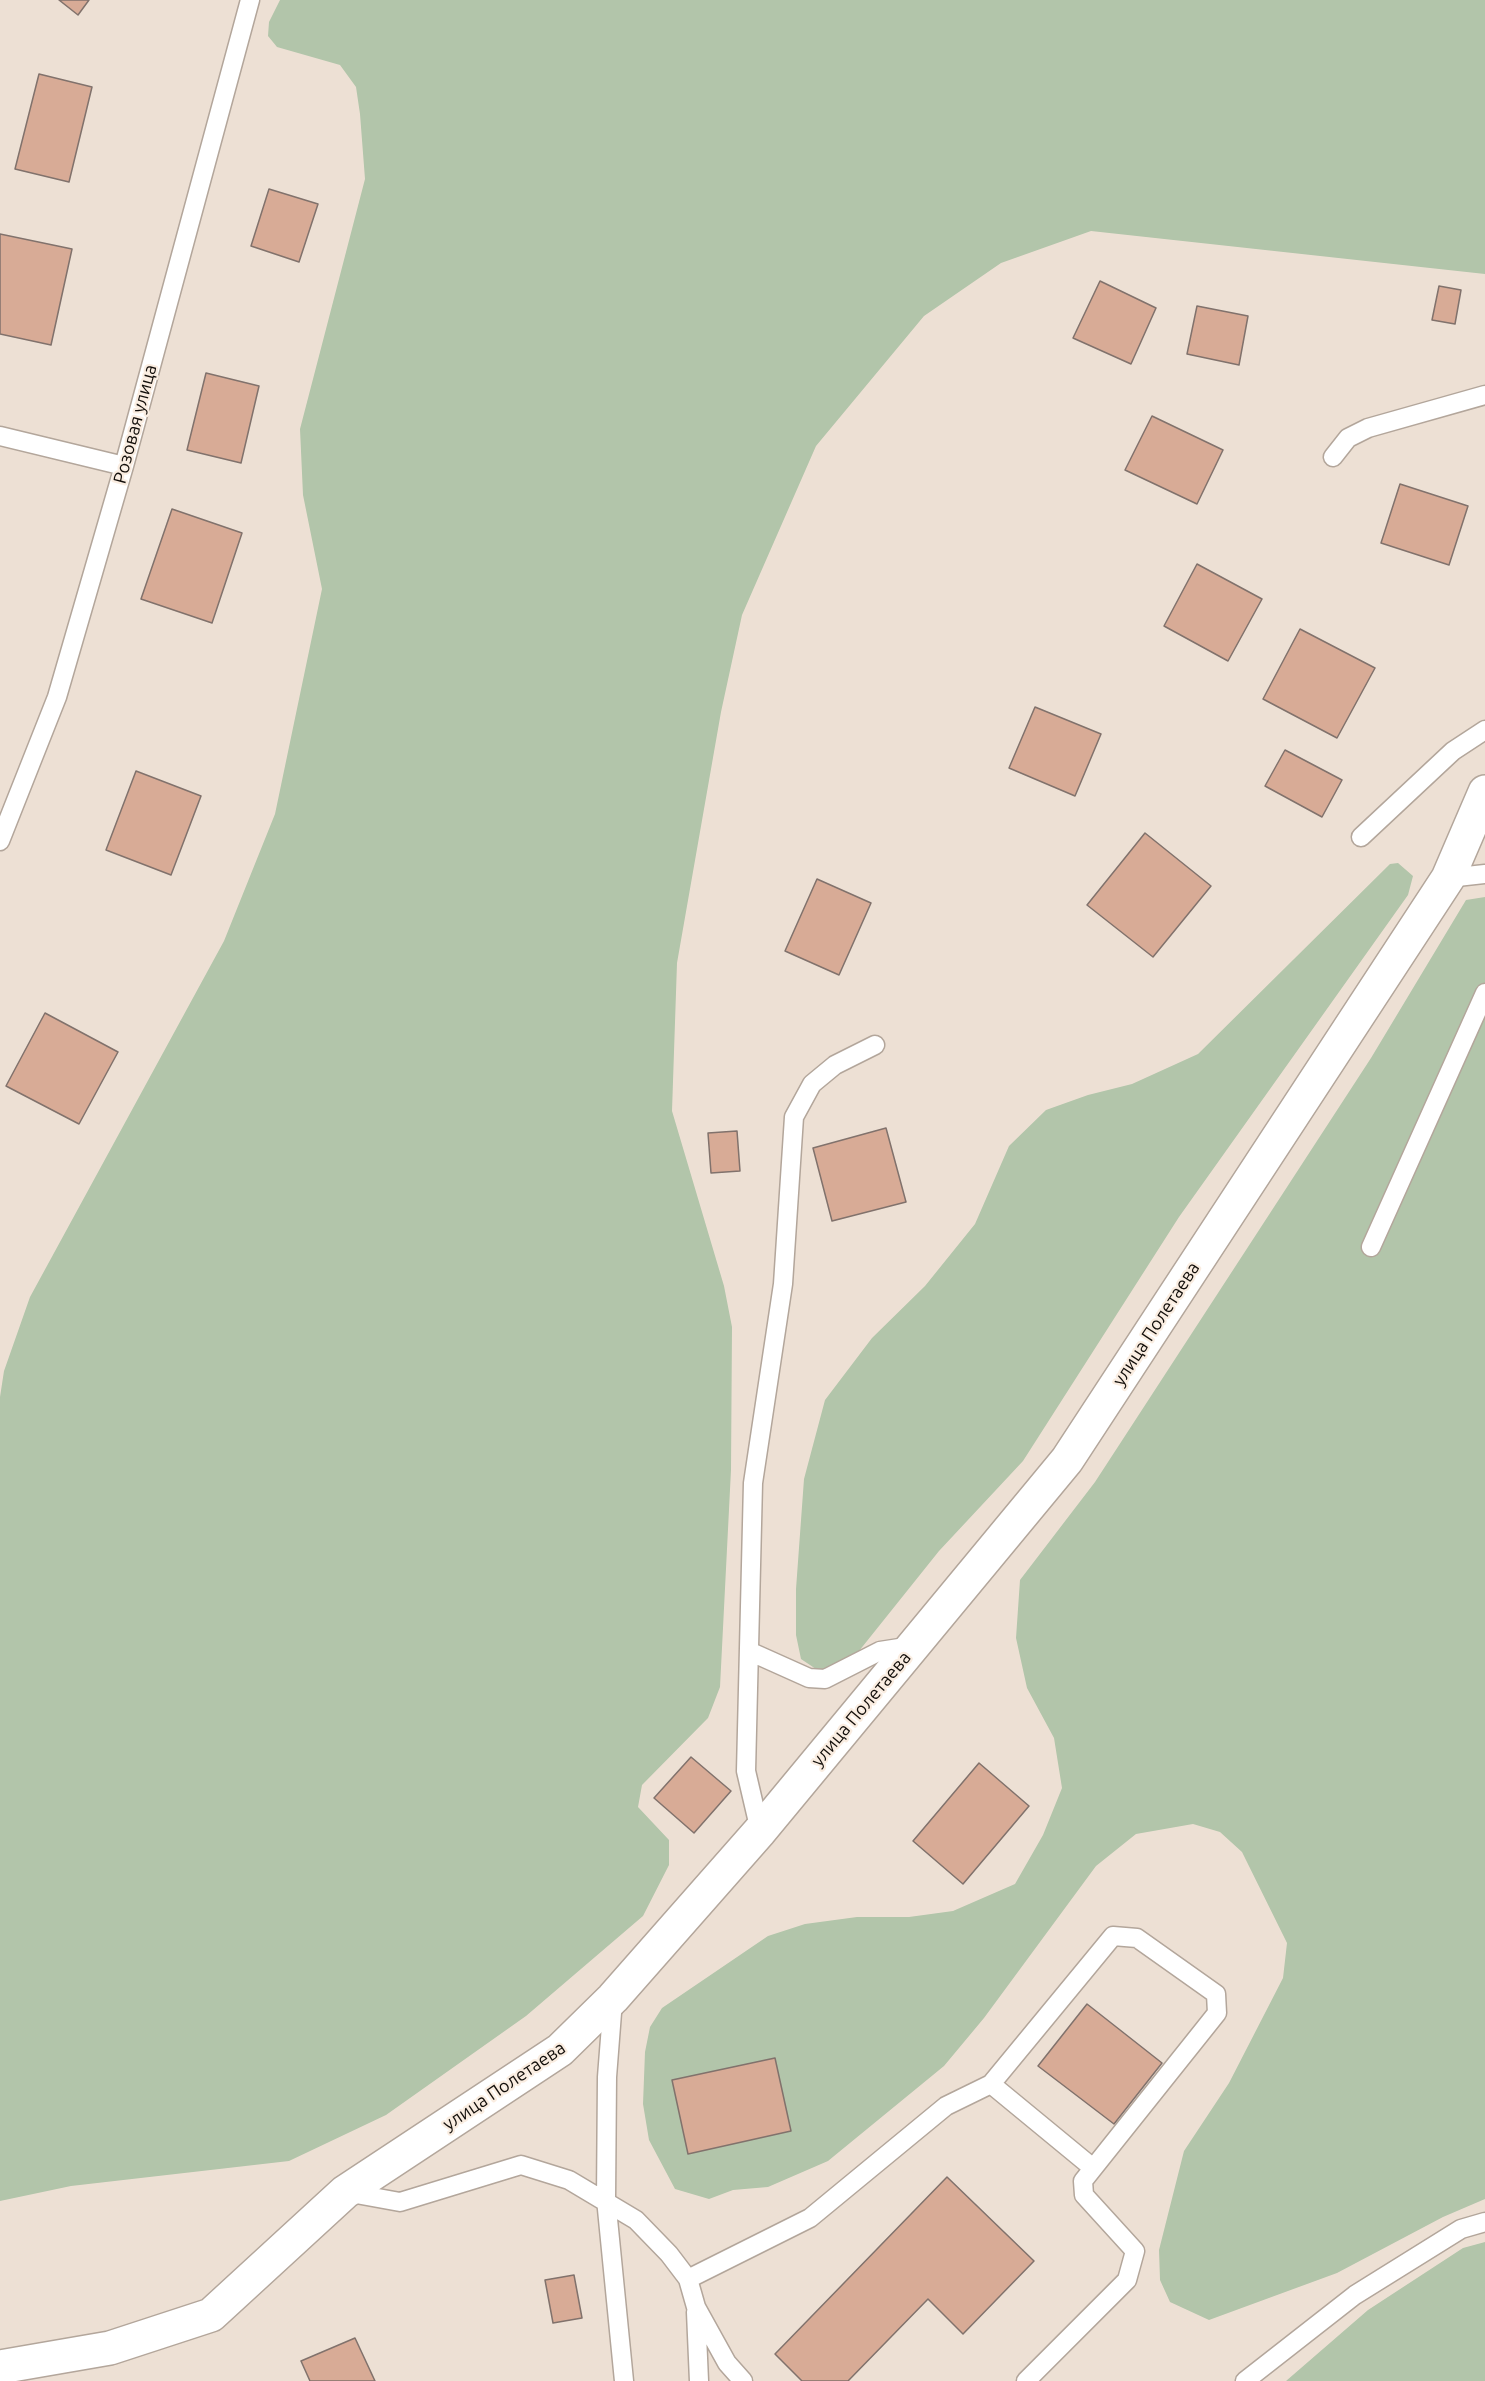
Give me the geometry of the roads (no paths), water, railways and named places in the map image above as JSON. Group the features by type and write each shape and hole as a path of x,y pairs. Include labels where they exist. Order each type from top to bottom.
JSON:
{"street":[{"name":"улица Полетаева","path":"0,2367 110,2348 211,2315 345,2193 560,2050 613,1998 760,1831 1067,1460 1448,878 1485,792"}],"lane":[{"name":"Розовая улица","path":"0,841 57,697 124,466 250,0"},
{"path":"1333,457 1348,438 1368,428 1485,395"},
{"path":"0,436 124,466"},
{"path":"1361,837 1453,751 1485,730"},
{"path":"1448,878 1485,874"},
{"path":"1371,1247 1485,993"},
{"path":"760,1831 746,1771 751,1652 753,1483 783,1284 794,1117 812,1084 835,1065 875,1045"},
{"path":"751,1652 809,1678 825,1679 880,1651 912,1646"},
{"path":"688,2278 810,2218 946,2106 991,2084 1113,1936 1137,1938 1216,1994 1217,2013 1083,2181 1084,2195 1135,2251 1127,2280 1026,2381"},
{"path":"613,1998 607,2077 606,2199 624,2381"},
{"path":"991,2084 1093,2168"},
{"path":"345,2193 400,2202 521,2165 569,2180 606,2199 636,2220 688,2278 696,2307 699,2381"},
{"path":"1245,2381 1355,2295 1461,2229 1485,2222"},
{"path":"696,2307 727,2363 743,2381"}]}
